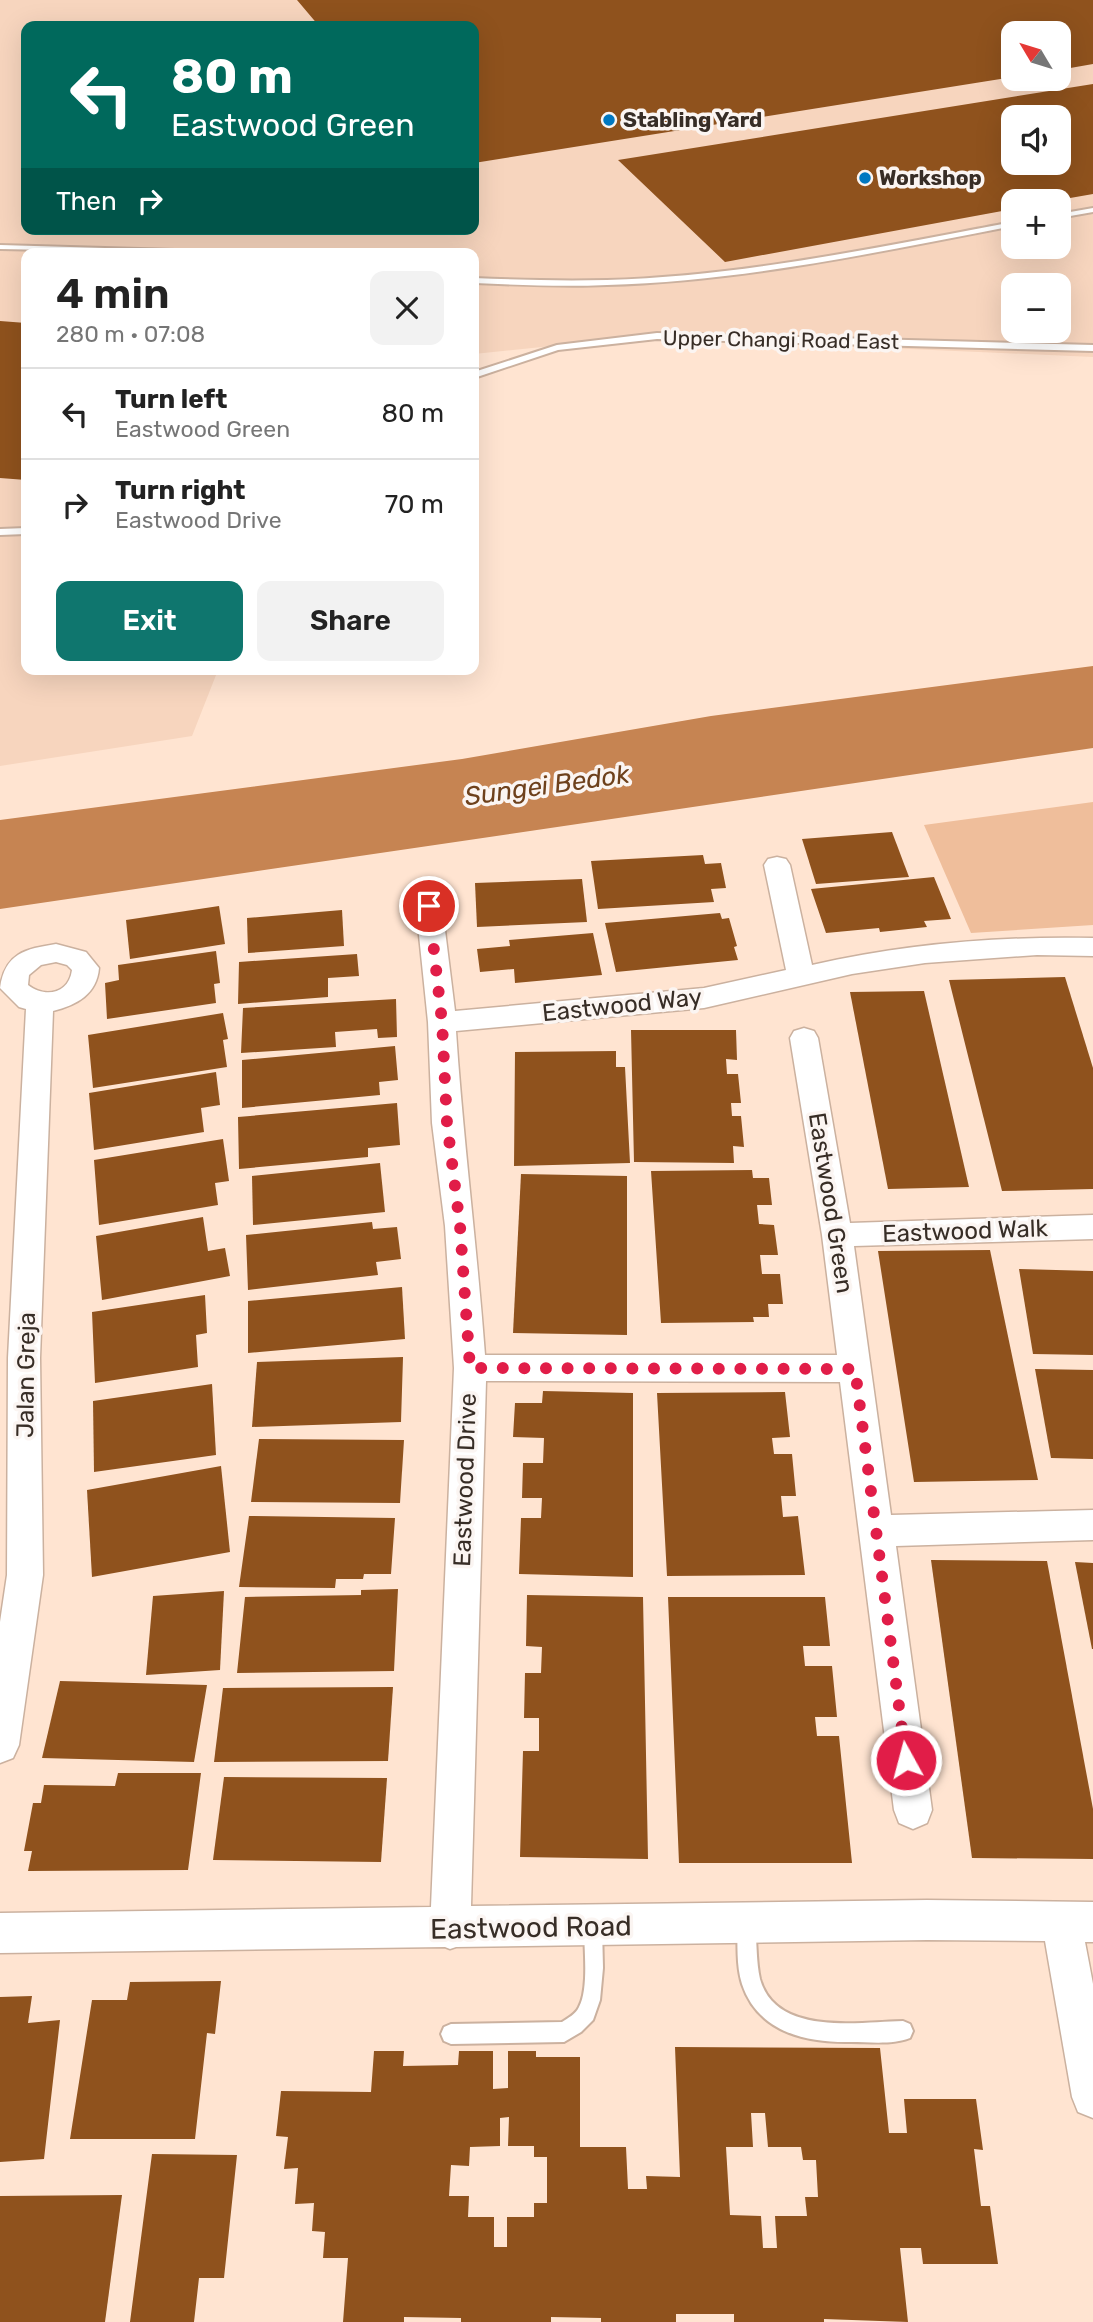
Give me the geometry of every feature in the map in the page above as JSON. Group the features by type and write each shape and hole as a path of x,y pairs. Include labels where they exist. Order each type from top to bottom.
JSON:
{"street":[{"path":"778,865 801,978"},
{"name":"Eastwood Drive","path":"429,906 442,1022 447,1123 460,1226 470,1368 450,1929"},
{"name":"Eastwood Way","path":"442,1022 682,1001 801,978 852,965 925,954 1037,946 1093,947"},
{"name":"Jalan Greja","path":"0,1745 25,1576 24,1358 40,1003"},
{"name":"Eastwood Green","path":"804,1038 837,1235 913,1810"},
{"name":"Eastwood Walk","path":"837,1235 1093,1227"},
{"path":"470,1368 855,1369"},
{"path":"878,1531 1093,1525"},
{"name":"Eastwood Road","path":"0,1933 450,1929 927,1920 1077,1922 1093,2097"}],"lane":[{"path":"1071,214 1093,210"},
{"path":"479,280 618,281 723,272 831,258 1001,227"},
{"path":"0,247 35,248"},
{"name":"Upper Changi Road East","path":"479,373 557,348 657,336 1093,348"},
{"path":"0,532 21,531"},
{"path":"746,1924 752,1983 775,2018 803,2031 903,2031"},
{"path":"452,2034 564,2032 577,2025 587,2011 591,1992 593,1926"}],"shaded area":[{"path":"0,0 1093,0 1093,357 639,337 479,353 479,248 21,248 21,675 216,675 192,736 0,766"},
{"path":"1093,802 1093,925 971,933 924,825"}],"water":[{"name":"Sungei Bedok","path":"1093,666 1093,748 0,909 0,820 462,759 711,716"}],"building":[{"name":"Stabling Yard","path":"297,0 1093,0 1093,64 1071,68 1071,21 1001,21 1001,79 479,162 479,21 315,21"},
{"name":"Workshop","path":"1093,84 1093,194 1071,198 1071,189 1001,189 1001,211 725,262 618,160 1049,91 1071,91 1071,88"},
{"path":"0,321 21,323 21,480 0,478"},
{"path":"892,832 909,877 816,884 802,839"},
{"path":"703,855 705,864 721,863 726,888 711,889 714,902 598,909 591,861"},
{"path":"934,877 951,919 924,921 927,927 880,932 879,928 826,933 811,889"},
{"path":"582,879 587,922 477,927 475,883"},
{"path":"219,906 225,944 130,959 126,920"},
{"path":"342,910 344,946 248,953 247,918"},
{"path":"720,913 722,919 729,918 738,960 616,972 605,923"},
{"path":"593,933 602,975 515,983 514,969 480,972 477,949 510,946 509,940"},
{"path":"216,951 220,983 214,984 216,1003 107,1019 105,983 119,980 118,965"},
{"path":"357,954 359,976 328,978 328,997 238,1004 239,962"},
{"path":"1065,977 1093,1068 1093,1189 1002,1191 949,980"},
{"path":"924,991 969,1187 888,1189 850,992"},
{"path":"396,999 397,1037 378,1038 377,1029 335,1032 336,1047 241,1053 243,1008"},
{"path":"223,1013 228,1039 223,1040 227,1067 93,1088 88,1035"},
{"path":"631,1030 736,1030 737,1060 726,1059 727,1074 738,1074 741,1103 731,1103 732,1116 741,1116 744,1147 733,1146 734,1163 634,1162"},
{"path":"395,1046 398,1080 379,1082 380,1095 242,1108 242,1060"},
{"path":"616,1051 616,1067 625,1067 630,1163 514,1166 515,1052"},
{"path":"216,1072 220,1105 201,1108 204,1132 94,1150 89,1093"},
{"path":"397,1103 400,1145 368,1148 368,1157 239,1169 238,1117"},
{"path":"223,1139 229,1181 215,1183 218,1205 99,1225 94,1160"},
{"path":"380,1163 385,1212 253,1225 252,1176"},
{"path":"752,1170 753,1178 769,1178 772,1205 757,1205 759,1224 774,1225 778,1255 760,1255 762,1274 780,1274 783,1304 768,1304 769,1317 753,1317 754,1322 661,1323 651,1171"},
{"path":"521,1174 627,1176 627,1335 513,1333"},
{"path":"203,1217 208,1251 225,1248 230,1276 102,1300 96,1236"},
{"path":"372,1222 373,1229 397,1227 401,1259 376,1262 378,1275 248,1290 246,1235"},
{"path":"990,1250 1038,1480 914,1482 878,1251"},
{"path":"1019,1269 1093,1271 1093,1355 1033,1354"},
{"path":"402,1287 405,1339 248,1353 248,1301"},
{"path":"205,1295 207,1333 196,1335 198,1367 95,1383 92,1312"},
{"path":"403,1357 401,1422 252,1427 257,1362"},
{"path":"1035,1369 1093,1370 1093,1459 1051,1458"},
{"path":"212,1384 216,1455 94,1472 93,1401"},
{"path":"543,1391 633,1393 633,1577 519,1574 521,1518 541,1518 542,1498 522,1498 523,1463 543,1463 544,1438 513,1437 515,1403 542,1403"},
{"path":"785,1392 790,1437 772,1438 774,1454 792,1454 796,1496 781,1496 783,1517 798,1516 805,1575 667,1576 657,1393"},
{"path":"259,1439 404,1440 400,1503 251,1502"},
{"path":"221,1466 230,1552 92,1577 87,1490"},
{"path":"249,1516 395,1518 391,1574 364,1574 363,1579 336,1579 335,1588 239,1587"},
{"path":"931,1560 1047,1561 1093,1809 1093,1859 972,1858"},
{"path":"1075,1562 1093,1563 1093,1649 1092,1649"},
{"path":"398,1589 394,1671 237,1673 245,1597 361,1595 361,1590"},
{"path":"224,1591 220,1670 146,1675 153,1596"},
{"path":"527,1595 643,1597 648,1859 520,1857 523,1751 539,1751 539,1718 524,1718 525,1673 541,1673 542,1647 526,1646"},
{"path":"668,1597 825,1597 830,1646 803,1646 805,1666 832,1666 837,1717 815,1717 817,1736 839,1736 852,1863 679,1863"},
{"path":"60,1681 207,1685 194,1762 42,1758"},
{"path":"393,1687 388,1761 214,1762 223,1688"},
{"path":"118,1773 201,1773 188,1870 28,1871 32,1851 24,1851 33,1803 41,1803 44,1785 115,1786"},
{"path":"224,1777 387,1778 381,1862 213,1860"},
{"path":"221,1981 215,2034 207,2033 195,2139 70,2139 92,2000 127,2000 130,1982"},
{"path":"32,1996 28,2023 60,2020 44,2159 0,2162 0,1997"},
{"path":"675,2047 880,2048 889,2133 907,2133 904,2099 976,2099 983,2150 974,2149 981,2206 990,2206 998,2264 923,2264 921,2248 900,2248 908,2322 824,2319 824,2322 734,2322 734,2314 676,2314 676,2322 601,2322 601,2318 551,2317 551,2322 461,2322 461,2318 404,2317 404,2322 343,2322 348,2258 323,2258 325,2232 312,2231 314,2203 295,2204 298,2168 284,2169 288,2137 276,2136 281,2091 371,2092 374,2051 404,2051 403,2066 458,2065 459,2051 493,2051 493,2089 508,2088 508,2051 536,2051 536,2057 580,2057 580,2147 626,2147 628,2189 647,2189 646,2176 680,2177","holes":["751,2113 765,2113 768,2147 801,2147 803,2160 816,2160 818,2197 805,2197 807,2216 775,2216 777,2248 763,2248 761,2216 730,2215 726,2147 753,2147","509,2117 508,2146 534,2146 534,2157 547,2157 547,2203 534,2203 534,2217 507,2217 507,2247 494,2247 494,2217 468,2217 469,2196 449,2196 451,2165 469,2166 470,2147 500,2146 500,2118"]},
{"path":"152,2154 237,2155 224,2278 199,2278 194,2322 130,2322"},
{"path":"122,2195 105,2322 0,2322 0,2196"}],"place":[{"name":"Stabling Yard","path":"609,120"},
{"name":"Workshop","path":"865,178"}],"route":[{"path":"429,906 442,1022 447,1123 460,1226 470,1368 855,1369 906,1760"}]}
